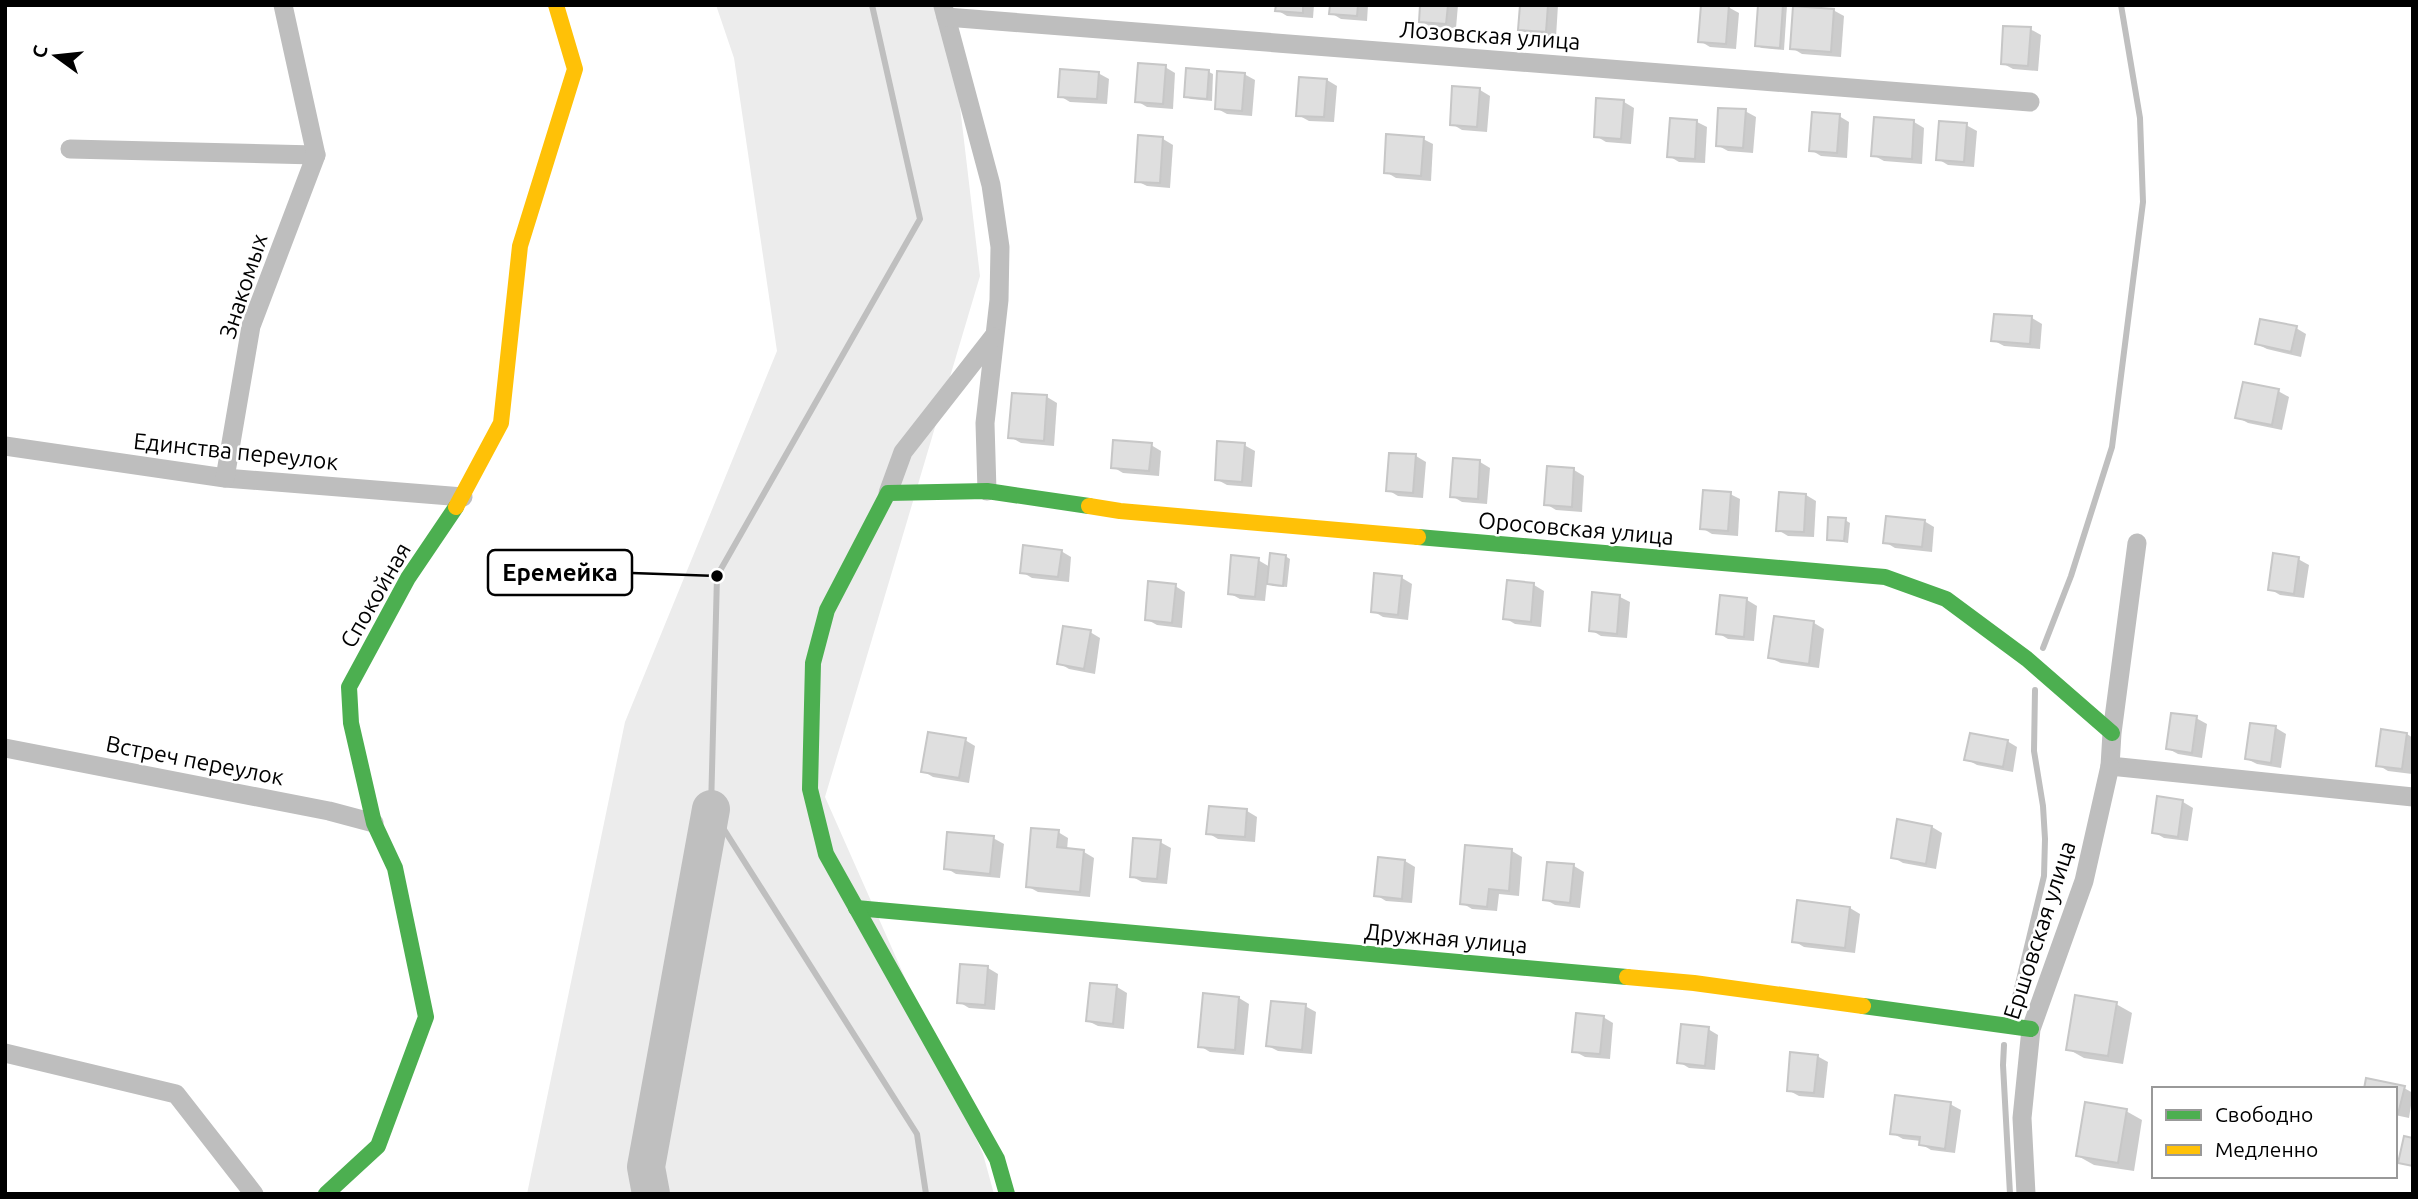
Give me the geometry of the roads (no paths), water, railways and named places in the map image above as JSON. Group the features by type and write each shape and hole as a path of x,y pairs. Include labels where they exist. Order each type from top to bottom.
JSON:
{"street":[{"path":"70,149 316,155 283,5"},
{"name":"Спокойная","path":"326,1194 378,1146 426,1017 395,868 374,823 351,723 349,687 408,578 463,497 500,423 520,246 575,69 556,5"},
{"path":"944,11 990,185 1000,247 999,300 985,423 987,491"},
{"name":"Лозовская улица","path":"944,11 2030,102"},
{"name":"Знакомых","path":"225,478 251,326 316,155"},
{"path":"994,336 903,452 888,493 827,610 813,663 810,789 826,855 997,1159 1007,1194"},
{"name":"Единства переулок","path":"5,446 225,478 463,497"},
{"name":"Оросовская улица","path":"888,493 987,491 1120,511 1885,577 1946,599 2027,659 2112,733"},
{"name":"Ершовская улица","path":"2026,1194 2022,1118 2031,1029 2084,881 2109,766 2137,543"},
{"name":"Встреч переулок","path":"5,748 329,811 374,823"},
{"path":"2109,766 2413,797"},
{"name":"Дружная улица","path":"856,908 1694,984 2031,1029"},
{"path":"5,1053 176,1094 254,1194"}],"waterway":[{"path":"872,5 920,219 717,576 711,809 917,1134 926,1194"},
{"path":"2043,648 2071,576 2112,447 2143,202 2140,118 2121,5"},
{"path":"2013,1005 2044,876 2043,806 2034,751 2035,690"},
{"path":"651,1194 646,1167 711,809"},
{"path":"2004,1045 2010,1194"}],"place":[{"name":"Еремейка","path":"717,576"}]}
